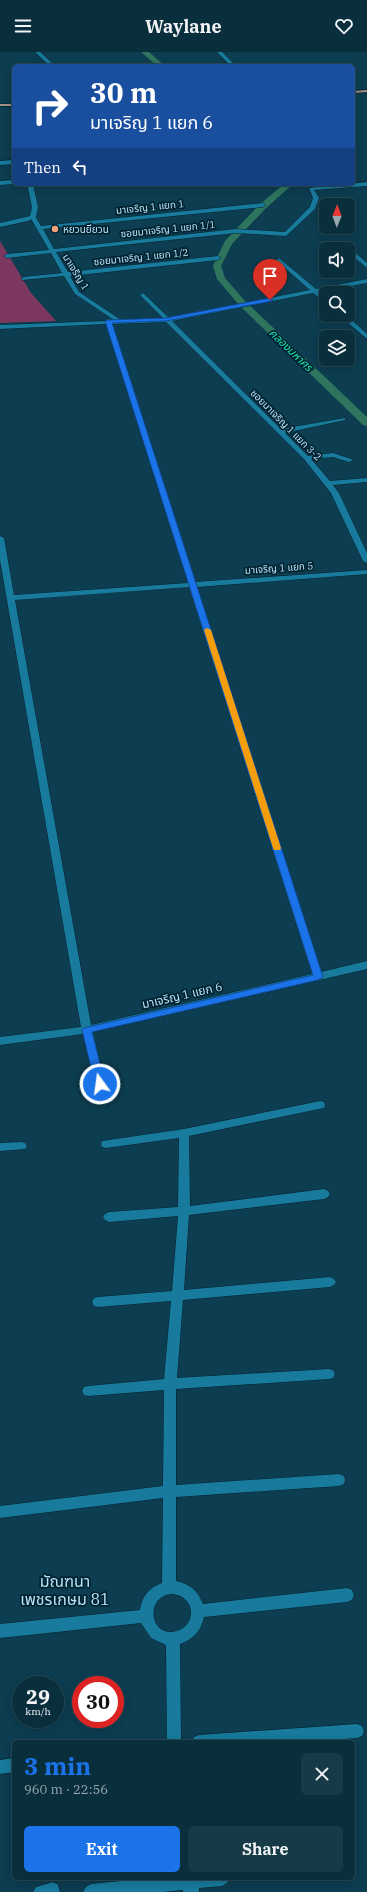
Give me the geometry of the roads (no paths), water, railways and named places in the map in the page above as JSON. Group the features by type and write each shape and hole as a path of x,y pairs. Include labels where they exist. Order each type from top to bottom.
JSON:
{"main road":[{"path":"355,92 367,92"},
{"path":"355,97 367,97"},
{"path":"0,100 12,100"},
{"path":"0,105 12,105"}],"street":[{"path":"37,52 51,64"},
{"path":"219,52 232,64"},
{"path":"0,162 12,162"},
{"path":"0,183 12,182"},
{"name":"ซอยมาเจริญ 1 แยก 1/1","path":"355,185 367,184"},
{"path":"0,225 26,220 33,217 35,207 30,186"},
{"name":"ซอยมาเจริญ 1 แยก 1/1","path":"7,256 52,250 237,232 289,233 313,208 316,198 311,189 341,186"},
{"name":"มาเจริญ 1 แยก 1","path":"39,228 263,205"},
{"name":"มาเจริญ 1","path":"33,217 77,293 119,321"},
{"path":"355,255 367,266"},
{"name":"ซอยมาเจริญ 1 แยก 1/2","path":"24,279 218,258"},
{"path":"279,260 319,295"},
{"path":"0,327 108,321 166,320 367,281"},
{"name":"ซอยมาเจริญ 1 แยก 3-2","path":"143,295 166,320 306,458 328,483 335,493 367,561"},
{"path":"108,321 318,977"},
{"path":"350,322 367,337"},
{"path":"279,432 342,419"},
{"path":"306,458 328,454 349,460"},
{"path":"328,483 367,480"},
{"path":"0,538 87,1030 100,1084"},
{"name":"มาเจริญ 1 แยก 5","path":"10,598 367,572"},
{"name":"มาเจริญ 1 แยก 6","path":"0,1041 87,1030 367,965"},
{"path":"106,1144 184,1133 320,1105"},
{"path":"170,1587 170,1384 184,1211 184,1133"},
{"path":"0,1147 21,1146"},
{"path":"109,1217 184,1211 324,1194"},
{"path":"98,1302 330,1282"},
{"path":"88,1391 170,1384 329,1374"},
{"path":"0,1512 171,1491 339,1480"},
{"path":"170,1587 180,1588 189,1593 195,1601 198,1610 197,1621 191,1630 182,1636 173,1638 161,1636 154,1631 148,1624 145,1616 146,1606 151,1597 159,1590 170,1587"},
{"path":"198,1610 347,1595"},
{"path":"0,1631 145,1616"},
{"path":"173,1638 172,1685 174,1740"},
{"path":"228,1740 357,1731"},
{"path":"0,1767 12,1765"},
{"path":"91,1892 210,1880"}],"waterway":[{"name":"คลองมหาศร","path":"145,52 159,64"},
{"name":"คลองมหาศร","path":"287,186 262,207 228,243 217,266 221,279 242,303 367,423"}],"place":[{"name":"หยวนยียวน","path":"55,229"}],"district":[{"name":"มัณฑนา เพชรเกษม 81","path":"65,1590"}]}
